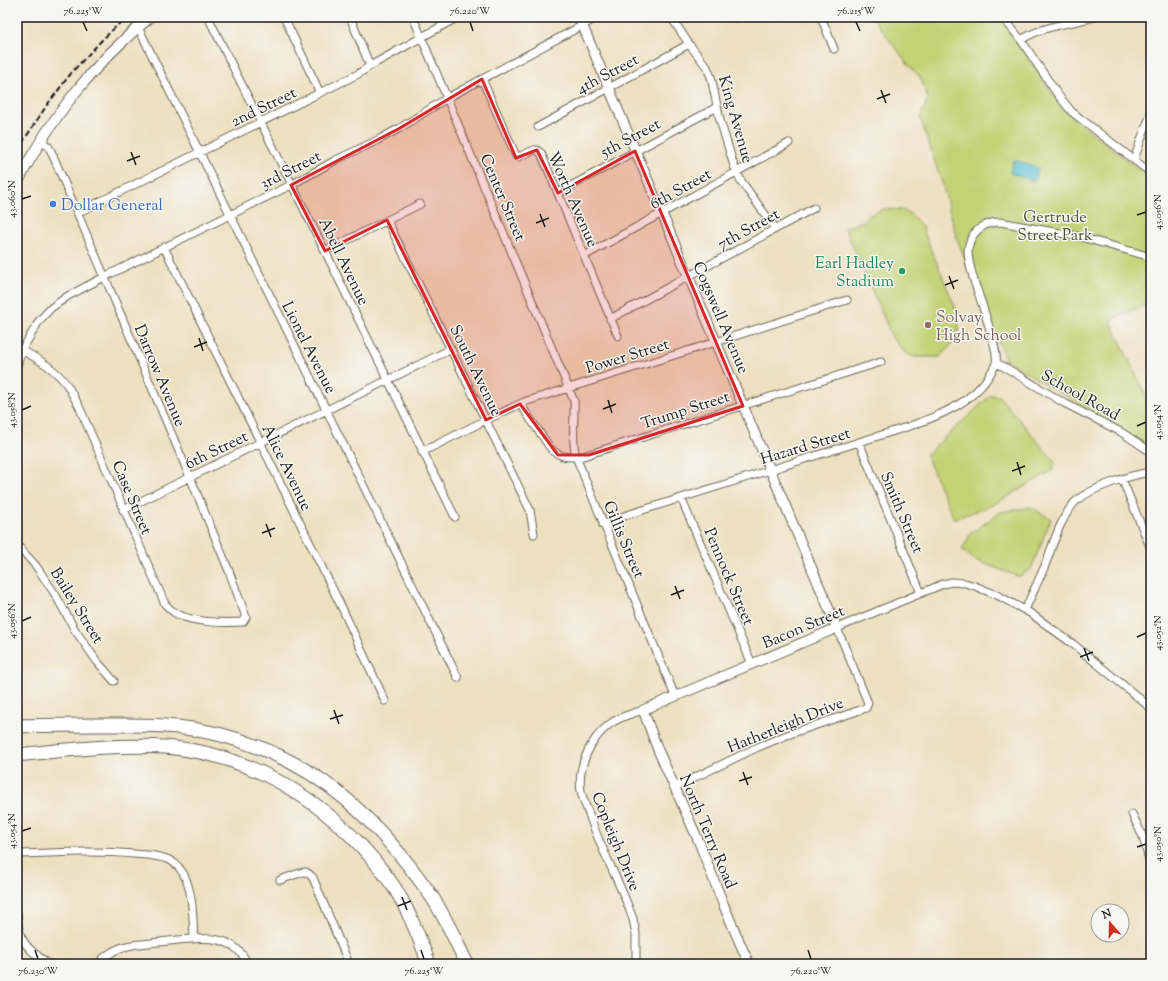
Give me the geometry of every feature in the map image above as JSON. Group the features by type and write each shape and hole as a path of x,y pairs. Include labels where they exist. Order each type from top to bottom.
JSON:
{"highway":[{"path":"17,726 148,724 178,727 234,739 260,748 305,770 346,800 370,822 401,856 433,899 467,964"},
{"path":"17,755 135,746 165,747 216,756 236,762 273,779 299,794 322,810 345,829 369,855 394,888 412,923 429,964"}],"main road":[{"path":"17,183 40,141 62,109 88,76 111,52 150,17"}],"street":[{"name":"Abell Avenue","path":"208,17 325,251 455,517"},
{"path":"284,17 320,94"},
{"path":"350,17 370,66"},
{"name":"Center Street","path":"413,17 569,389"},
{"name":"2nd Street","path":"77,213 320,94 458,17"},
{"name":"3rd Street","path":"17,365 20,349 39,321 51,308 68,296 291,185 336,160 400,128 447,98 581,21 598,17"},
{"name":"King Avenue","path":"672,17 689,44 707,67 711,76 720,120 741,181 775,228"},
{"path":"821,17 834,49"},
{"path":"1003,17 1021,40 1058,95 1072,112 1151,173"},
{"path":"1021,40 1046,29 1094,17"},
{"name":"Cogswell Avenue","path":"581,21 837,628"},
{"name":"Lionel Avenue","path":"138,27 458,678"},
{"name":"4th Street","path":"538,127 689,44"},
{"name":"Worth Avenue","path":"482,79 516,156 518,157 534,150 537,150 541,154 618,336"},
{"name":"5th Street","path":"558,193 717,107"},
{"path":"1134,160 1151,114"},
{"name":"Darrow Avenue","path":"40,141 48,146 51,151 190,477 246,616 243,622 240,622"},
{"name":"6th Street","path":"584,256 789,143"},
{"path":"325,251 420,204"},
{"name":"7th Street","path":"610,319 814,208"},
{"name":"South Avenue","path":"387,220 530,510 534,534"},
{"path":"996,363 994,346 968,256 970,240 976,230 980,227 987,223 1000,222 1081,237 1151,257"},
{"name":"Alice Avenue","path":"164,247 343,610 385,701"},
{"name":"Power Street","path":"422,452 520,404 847,300"},
{"name":"Case Street","path":"20,349 41,360 54,370 66,384 78,404 165,604 178,615 195,620 240,622"},
{"name":"6th Street","path":"123,510 451,349"},
{"name":"Trump Street","path":"520,404 551,449 558,455 576,457 589,455 881,362"},
{"name":"Hazard Street","path":"603,524 930,419 961,403 978,390 986,381 996,363"},
{"name":"School Road","path":"996,363 1064,403 1121,432 1151,452"},
{"name":"Gillis Street","path":"569,389 574,401 575,413 573,427 574,451 576,457 675,696"},
{"name":"Smith Street","path":"859,442 921,593"},
{"path":"1024,610 1044,568 1059,530 1069,510 1075,503 1084,495 1103,486 1141,473 1151,472"},
{"path":"1122,479 1151,549"},
{"name":"Pennock Street","path":"681,498 752,664"},
{"name":"Bailey Street","path":"17,545 36,566 55,594 75,630 96,660 114,680"},
{"name":"Bacon Street","path":"643,710 921,593 952,582 965,583 975,586 999,596 1024,610 1073,644 1151,708"},
{"name":"Hatherleigh Drive","path":"675,787 758,747 866,708 868,703 837,628"},
{"name":"North Terry Road","path":"643,710 658,750 749,964"},
{"name":"Copleigh Drive","path":"636,964 636,934 633,919 595,830 582,793 580,782 582,765 589,748 609,724 622,717 643,710"},
{"path":"1132,814 1143,837 1151,867"},
{"path":"17,854 119,852 168,859 176,864 187,882 192,908 194,939"},
{"path":"280,880 305,872 310,874 349,964"},
{"path":"17,912 20,934 24,942 29,948 49,964"},
{"path":"98,964 102,959 122,947 194,939 219,940 230,944 244,958 247,964"}],"highlighted area":[{"path":"482,79 516,158 537,150 558,193 635,151 743,406 589,455 558,455 520,404 486,420 387,220 325,251 291,185 400,128"}],"green space":[{"name":"Gertrude Street Park","path":"872,17 999,17 1065,111 1151,179 1151,302 1110,320 1151,406 1151,448 1006,360 957,239 943,186 920,118 928,98 920,77 911,68"},
{"name":"Earl Hadley Stadium","path":"883,209 902,210 914,217 922,227 958,314 959,330 953,343 940,357 915,357 905,353 893,339 845,228 864,221 869,215"},
{"path":"991,395 999,396 1055,462 1053,470 995,504 954,519 926,455"},
{"path":"1031,507 1051,519 1031,569 1019,577 975,560 962,550 971,533 1000,512"}],"water":[{"path":"1014,160 1039,168 1034,181 1010,173"}],"railway":[{"path":"17,151 47,105 72,72 126,17"}],"place":[{"name":"Dollar General","path":"53,204"},
{"name":"Earl Hadley Stadium","path":"902,271"},
{"name":"Solvay High School","path":"928,325"}]}
